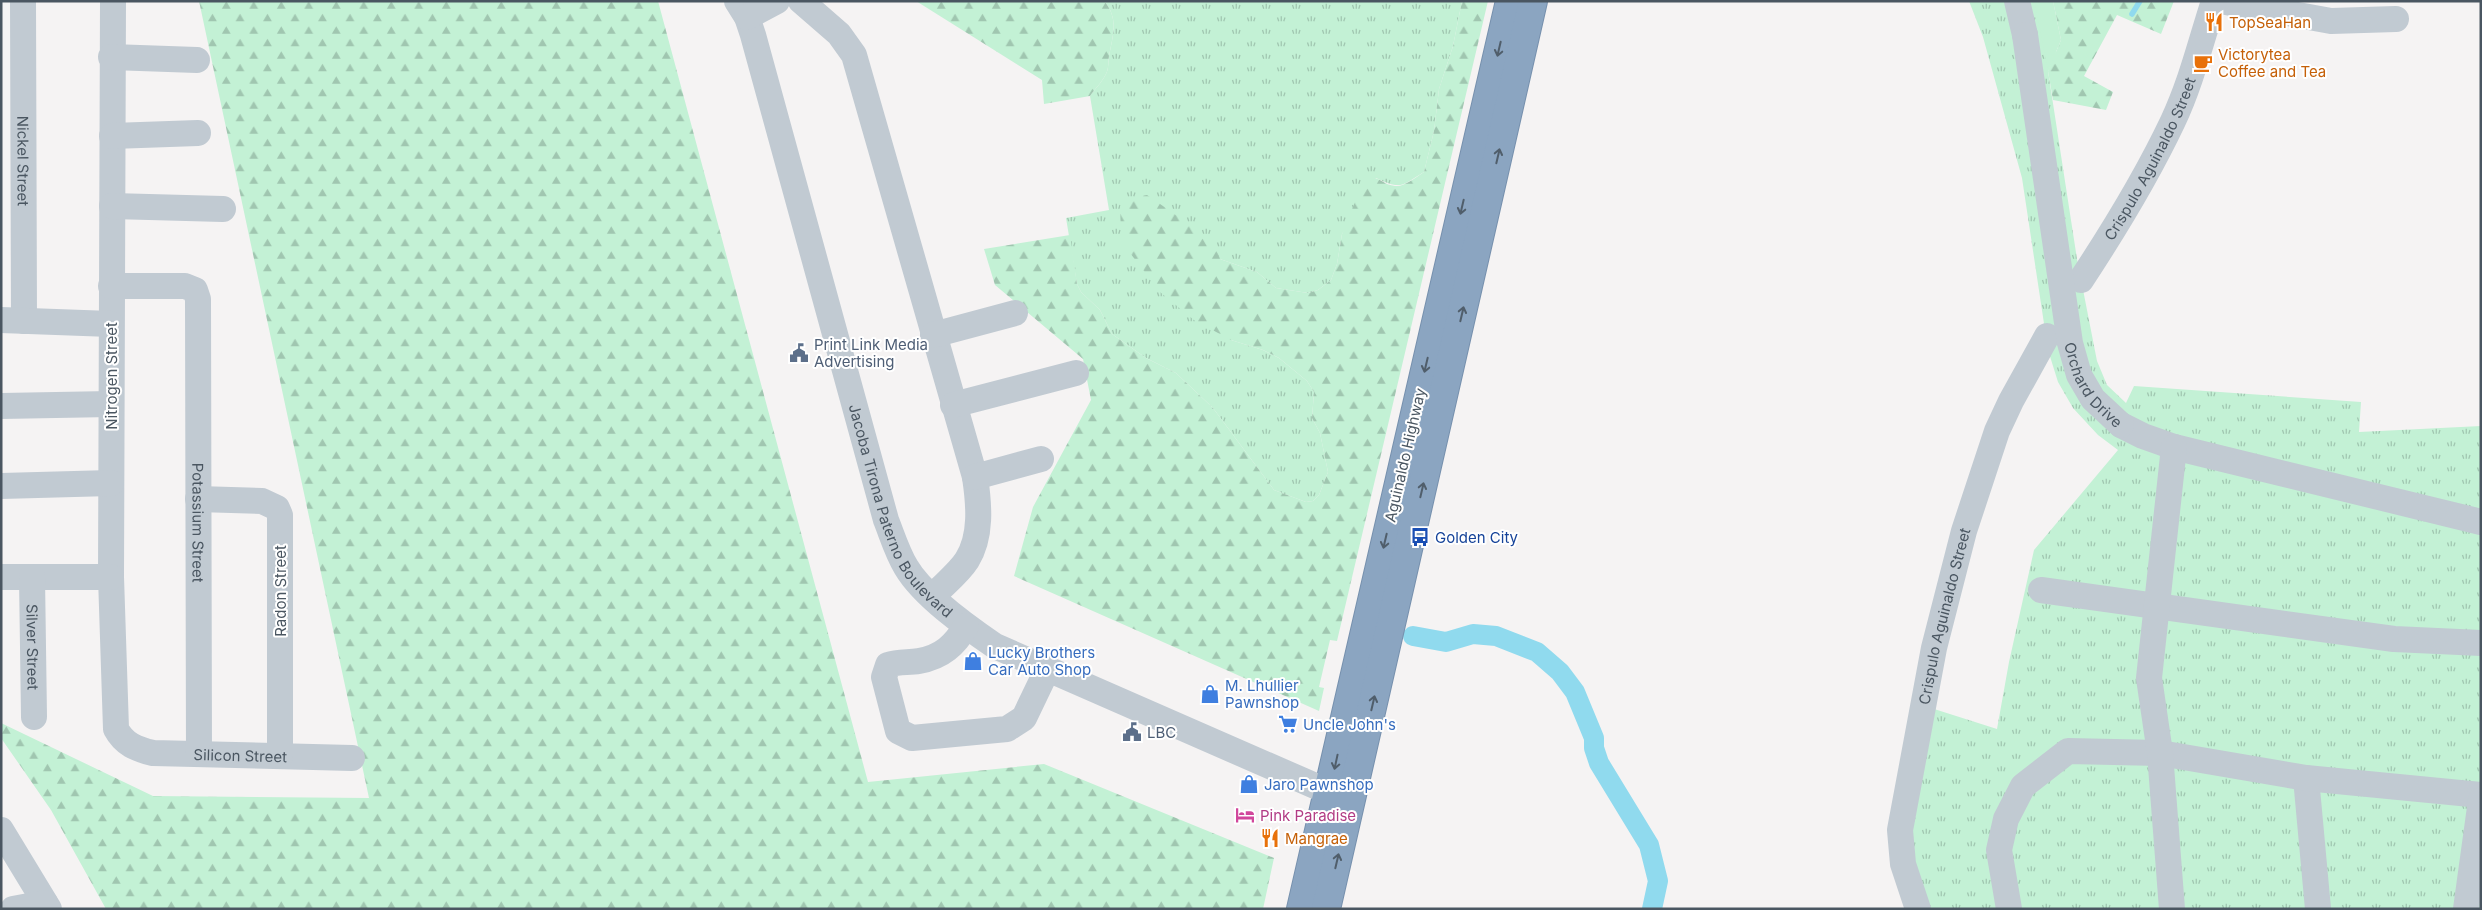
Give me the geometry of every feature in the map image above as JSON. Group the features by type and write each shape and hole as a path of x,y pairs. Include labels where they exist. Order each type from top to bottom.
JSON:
{"highway":[{"name":"Aguinaldo Highway","path":"1301,909 1510,1"},
{"name":"Aguinaldo Highway","path":"1326,909 1533,1"}],"street":[{"name":"Nickel Street","path":"13,320 23,1"},
{"name":"Nitrogen Street","path":"113,1 111,57 112,577 116,729 121,739 130,745"},
{"path":"742,9 778,1"},
{"path":"801,1 839,34 854,55 975,477 979,506 975,544 966,561 932,597"},
{"name":"Orchard Drive","path":"2017,1 2025,35 2070,343 2080,375 2093,399 2122,425 2143,436 2174,446 2481,522"},
{"name":"Crispulo Aguinaldo Street","path":"2081,280 2114,230 2173,121 2194,65 2214,1"},
{"path":"2220,1 2331,21 2396,18"},
{"name":"Jacoba Tirona Paterno Boulevard","path":"742,9 886,520 906,567 932,597 966,626 995,646 1329,792"},
{"path":"111,57 197,60"},
{"path":"112,136 198,133"},
{"path":"112,206 223,209"},
{"name":"Potassium Street","path":"111,286 185,286 194,290 198,299 199,754"},
{"path":"933,335 1015,313"},
{"path":"13,320 111,324"},
{"name":"Crispulo Aguinaldo Street","path":"1918,909 1903,864 1900,830 1934,648 1964,531 1997,431 2011,401 2047,336"},
{"path":"953,405 1076,373"},
{"path":"1,406 111,404"},
{"path":"2172,909 2160,753 2149,678 2174,446"},
{"path":"975,477 1041,459"},
{"path":"1,486 111,483"},
{"name":"Radon Street","path":"198,499 262,501 277,508 280,516 280,756"},
{"path":"1,577 112,577"},
{"name":"Silver Street","path":"32,577 34,717"},
{"path":"2042,590 2394,639 2481,643"},
{"path":"966,626 951,648 941,654 919,661 900,661 888,665 884,677 898,731 912,738 1007,729 1024,718 1047,670"},
{"name":"Silicon Street","path":"130,745 152,753 352,758"},
{"path":"2009,909 1999,850 2006,818 2023,786 2068,751 2160,753 2306,778 2481,795"},
{"path":"2306,778 2318,909"},
{"path":"2466,909 2481,800"},
{"path":"1,830 47,906 13,909"}],"green space":[{"path":"199,1 658,1 868,782 1044,764 1274,858 1263,909 106,909 51,810 1,738 1,723 153,796 369,798"},
{"path":"916,1 1104,1 1112,14 1114,27 1107,72 1090,96 1044,104 1042,80"},
{"path":"1104,1 1462,1 1453,46 1439,89 1434,131 1424,172 1401,185 1391,184 1376,178 1342,234 1337,264 1331,280 1318,290 1308,293 1276,288 1257,272 1220,259 1231,340 1263,350 1279,358 1307,381 1314,392 1312,418 1320,433 1328,472 1319,495 1313,501 1306,502 1274,490 1213,408 1176,373 1146,358 1112,334 1100,310 1081,292 1077,284 1066,218 1109,210 1090,96 1107,72 1113,34 1112,14"},
{"path":"1462,1 1488,1 1337,641 1330,640 1319,687 1324,688 1319,711 1014,576 1033,507 1091,400 1083,359 995,285 984,249 1070,235 1077,284 1081,292 1100,310 1112,334 1146,358 1176,373 1213,408 1274,490 1306,502 1313,501 1319,495 1328,472 1320,433 1312,418 1314,392 1307,381 1279,358 1263,350 1231,340 1194,320 1160,292 1127,249 1121,232 1120,207 1123,199 1147,195 1215,242 1220,259 1257,272 1276,288 1308,293 1318,290 1331,280 1337,264 1342,234 1362,185 1375,178 1390,185 1399,186 1424,172 1434,131 1439,89 1453,46"},
{"path":"1969,1 2053,1 2056,56 2048,71 2077,259 2097,361 2107,385 2126,403 2134,386 2361,402 2359,432 2481,426 2481,909 1922,909 1908,837 1931,708 1997,729 2009,662 2034,550 2118,450 2098,435 2073,408 2058,382 2048,350 2022,178 1983,37"},
{"path":"2034,1 2053,1 2061,40 2048,71"},
{"path":"2053,1 2174,1 2161,34 2117,15 2084,76 2113,92 2106,110 2053,100 2048,71 2061,40"}],"waterway":[{"path":"2132,14 2140,1"},
{"path":"1413,636 1446,642 1473,634 1496,636 1537,652 1560,672 1575,692 1594,738 1594,748 1599,763 1649,845 1658,881 1652,909"}],"place":[{"name":"TopSeaHan","path":"2214,22"},
{"name":"Victorytea Coffee and Tea","path":"2203,63"},
{"name":"Print Link Media Advertising","path":"799,353"},
{"name":"Golden City","path":"1420,537"},
{"name":"Lucky Brothers Car Auto Shop","path":"973,661"},
{"name":"M. Lhullier Pawnshop","path":"1210,694"},
{"name":"Uncle John's","path":"1288,724"},
{"name":"LBC","path":"1132,732"},
{"name":"Jaro Pawnshop","path":"1249,784"},
{"name":"Pink Paradise","path":"1245,815"},
{"name":"Mangrae","path":"1270,838"}]}
